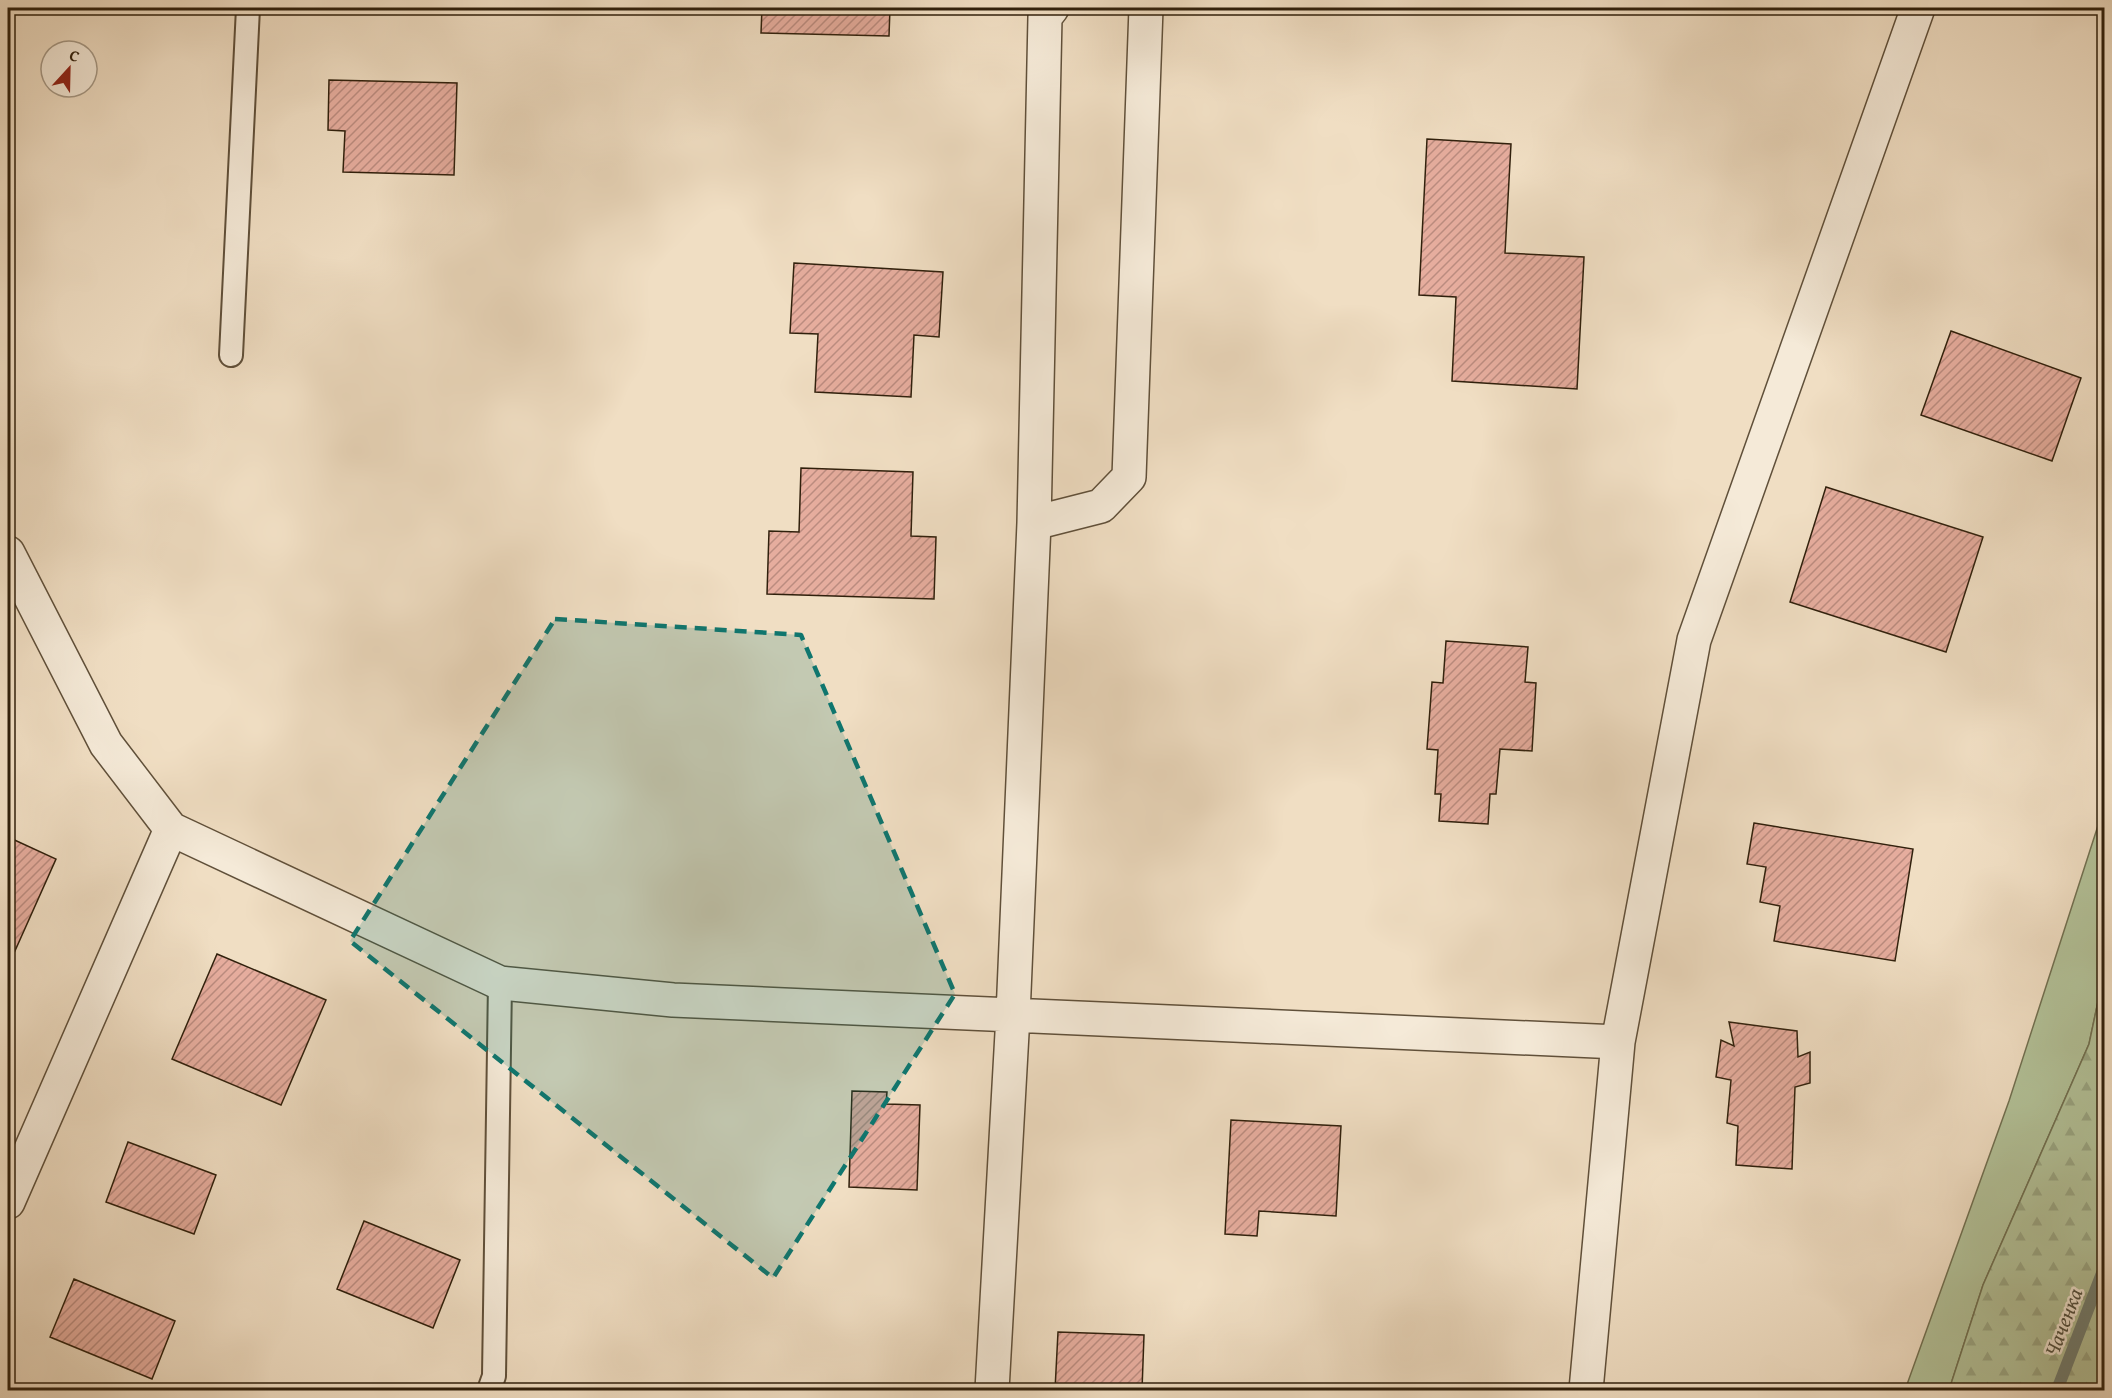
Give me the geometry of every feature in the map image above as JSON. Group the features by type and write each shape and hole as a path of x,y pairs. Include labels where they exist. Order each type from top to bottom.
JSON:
{"street":[{"path":"992,1390 1013,1015 1034,523 1045,17 1052,8"},
{"path":"1034,523 1101,506 1129,477 1146,8"},
{"path":"1586,1390 1618,1042 1694,640 1918,8"},
{"path":"8,553 106,744 171,829 500,983 673,1000 1618,1042"},
{"path":"8,1202 171,829"}],"lane":[{"path":"231,355 248,8"},
{"path":"489,1390 494,1376 500,983"}],"highlighted area":[{"path":"555,619 801,635 955,994 773,1278 350,941"}],"green space":[{"path":"2104,807 2104,973 2089,1044 1983,1285 1949,1390 1905,1390 2009,1101"},
{"path":"2104,973 2104,1390 1949,1390 1983,1285 2089,1044"}],"building":[{"path":"762,8 890,8 889,36 761,33"},
{"path":"329,80 457,83 454,175 343,172 345,131 328,130"},
{"path":"1427,139 1511,144 1505,253 1584,257 1577,389 1452,381 1456,297 1419,295"},
{"path":"794,263 943,272 939,337 914,335 911,397 815,392 818,334 790,333"},
{"path":"1951,331 2081,378 2052,461 1921,415"},
{"path":"801,468 913,472 911,536 936,537 934,599 767,594 769,531 799,532"},
{"path":"1826,487 1983,537 1946,652 1790,602"},
{"path":"1446,641 1528,647 1525,682 1536,683 1532,751 1500,749 1496,794 1490,794 1488,824 1439,821 1441,794 1435,794 1438,750 1427,749 1432,682 1443,683"},
{"path":"1754,823 1913,849 1895,961 1774,941 1780,906 1760,902 1766,867 1747,864"},
{"path":"8,837 56,859 10,962 8,961"},
{"path":"217,954 326,1000 281,1105 172,1059"},
{"path":"1729,1022 1797,1031 1798,1057 1810,1052 1810,1083 1795,1087 1792,1169 1736,1165 1738,1126 1727,1123 1731,1080 1716,1077 1721,1040 1734,1046"},
{"path":"852,1091 887,1092 886,1104 920,1105 917,1190 849,1187"},
{"path":"1231,1120 1341,1126 1336,1216 1259,1211 1257,1236 1225,1234"},
{"path":"128,1142 216,1175 194,1234 106,1202"},
{"path":"364,1221 460,1260 433,1328 337,1289"},
{"path":"74,1279 175,1321 152,1379 50,1337"},
{"path":"1058,1332 1144,1335 1142,1390 1055,1390"}],"waterway":[{"name":"Чаченка","path":"2057,1390 2104,1268"}]}
